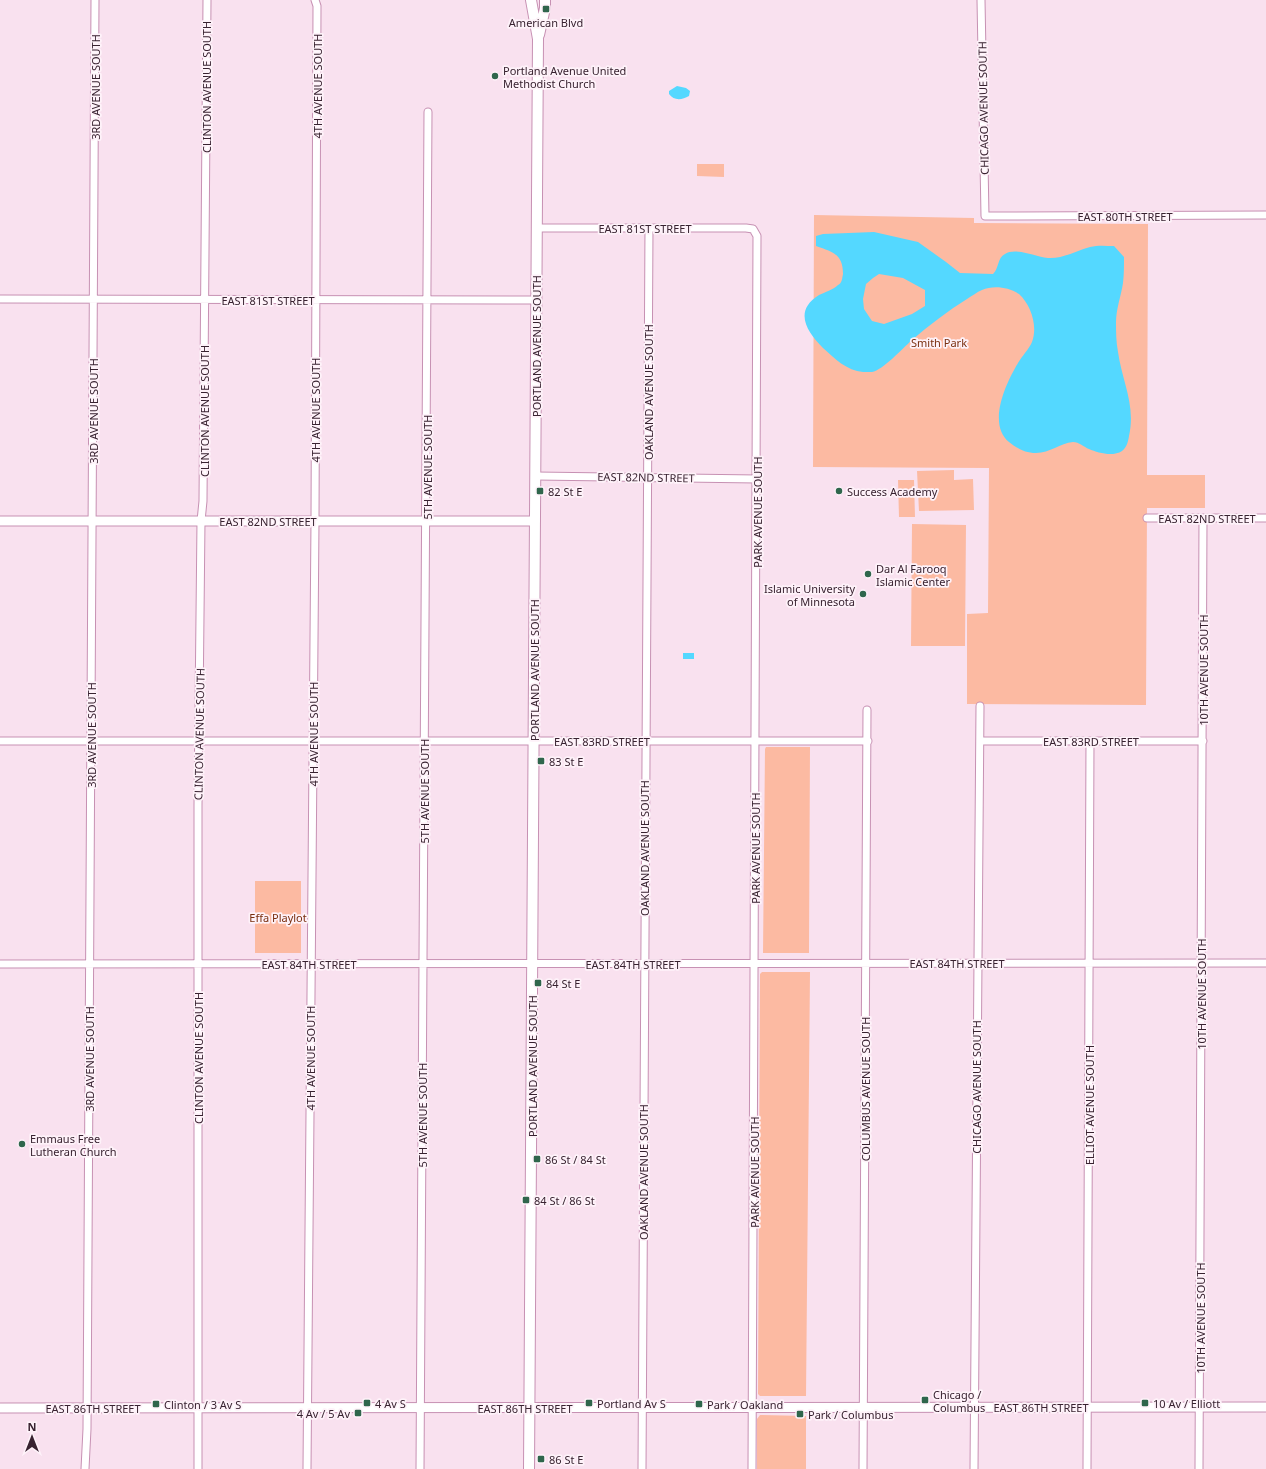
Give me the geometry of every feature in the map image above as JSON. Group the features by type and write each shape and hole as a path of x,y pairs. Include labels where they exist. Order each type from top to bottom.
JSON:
{"main road":[{"name":"PORTLAND AVENUE SOUTH","path":"529,1469 538,39 531,0"},
{"name":"PORTLAND AVENUE SOUTH","path":"538,39 545,3"}],"street":[{"name":"3RD AVENUE SOUTH","path":"85,1469 87,1408 95,0"},
{"name":"CLINTON AVENUE SOUTH","path":"198,1469 199,741 201,521 203,501 207,0"},
{"name":"4TH AVENUE SOUTH","path":"308,1469 315,521 317,6 315,0"},
{"name":"CHICAGO AVENUE SOUTH","path":"981,0 985,216"},
{"name":"5TH AVENUE SOUTH","path":"420,1469 428,112"},
{"name":"EAST 80TH STREET","path":"985,216 1266,215"},
{"name":"EAST 81ST STREET","path":"537,228 753,229"},
{"name":"OAKLAND AVENUE SOUTH","path":"642,1469 649,228"},
{"name":"PARK AVENUE SOUTH","path":"752,1469 758,243 757,236 753,229"},
{"name":"EAST 81ST STREET","path":"0,299 536,300"},
{"name":"EAST 82ND STREET","path":"536,476 757,479"},
{"name":"EAST 82ND STREET","path":"1147,518 1266,518"},
{"name":"10TH AVENUE SOUTH","path":"1199,1469 1203,518"},
{"name":"EAST 82ND STREET","path":"0,521 535,521"},
{"name":"CHICAGO AVENUE SOUTH","path":"974,1469 980,706"},
{"name":"COLUMBUS AVENUE SOUTH","path":"863,1469 868,710"},
{"name":"EAST 83RD STREET","path":"0,741 868,741"},
{"name":"EAST 83RD STREET","path":"980,741 1203,741"},
{"name":"ELLIOT AVENUE SOUTH","path":"1087,1469 1090,741"},
{"name":"EAST 84TH STREET","path":"0,964 1266,963"},
{"name":"EAST 86TH STREET","path":"0,1408 1266,1407"}],"green space":[{"path":"697,164 724,164 724,177 697,176"},
{"name":"Smith Park","path":"814,215 974,218 974,223 1148,224 1147,475 1205,475 1205,508 1147,508 1146,705 967,704 967,614 988,613 989,468 813,467"},
{"path":"954,470 954,480 973,479 974,510 919,511 917,471"},
{"path":"898,480 914,480 915,517 899,517"},
{"path":"912,524 966,525 965,646 911,646"},
{"path":"766,747 810,747 809,953 763,953"},
{"name":"Effa Playlot","path":"255,881 301,881 301,953 255,953"},
{"path":"762,972 810,972 806,1396 760,1396 758,1394 760,974"},
{"path":"760,1415 806,1416 806,1469 757,1469 757,1419"}],"water":[{"path":"677,86 686,88 690,91 689,96 678,99 673,98 669,94 669,91"},
{"path":"874,232 918,242 960,273 993,274 1002,256 1010,252 1020,252 1053,258 1064,256 1093,246 1114,246 1124,257 1124,274 1117,312 1116,337 1131,414 1128,442 1125,448 1118,453 1106,454 1073,442 1041,453 1032,453 1015,447 1003,434 999,425 999,414 1004,392 1013,371 1032,342 1034,336 1034,323 1027,304 1019,294 1011,290 986,288 976,293 953,308 912,340 887,363 872,372 857,371 846,367 817,342 805,322 806,308 811,301 819,295 836,287 842,281 843,267 839,258 832,252 816,246 816,236 823,234","holes":["879,274 903,278 925,290 925,306 912,314 884,324 872,321 864,309 863,299 866,284"]},
{"path":"683,653 694,653 694,659 683,659"}],"place":[{"name":"American Blvd","path":"546,9"},
{"name":"Portland Avenue United Methodist Church","path":"495,76"},
{"name":"82 St E","path":"540,491"},
{"name":"Success Academy","path":"839,491"},
{"name":"Dar Al Farooq Islamic Center","path":"868,574"},
{"name":"Islamic University of Minnesota","path":"863,594"},
{"name":"83 St E","path":"541,761"},
{"name":"84 St E","path":"538,983"},
{"name":"Emmaus Free Lutheran Church","path":"22,1144"},
{"name":"86 St / 84 St","path":"537,1159"},
{"name":"84 St / 86 St","path":"526,1200"},
{"name":"Chicago / Columbus","path":"925,1400"},
{"name":"4 Av S","path":"367,1403"},
{"name":"Portland Av S","path":"589,1403"},
{"name":"10 Av / Elliott","path":"1145,1403"},
{"name":"Clinton / 3 Av S","path":"156,1404"},
{"name":"Park / Oakland","path":"699,1404"},
{"name":"4 Av / 5 Av","path":"358,1413"},
{"name":"Park / Columbus","path":"800,1414"},
{"name":"86 St E","path":"541,1459"}]}
